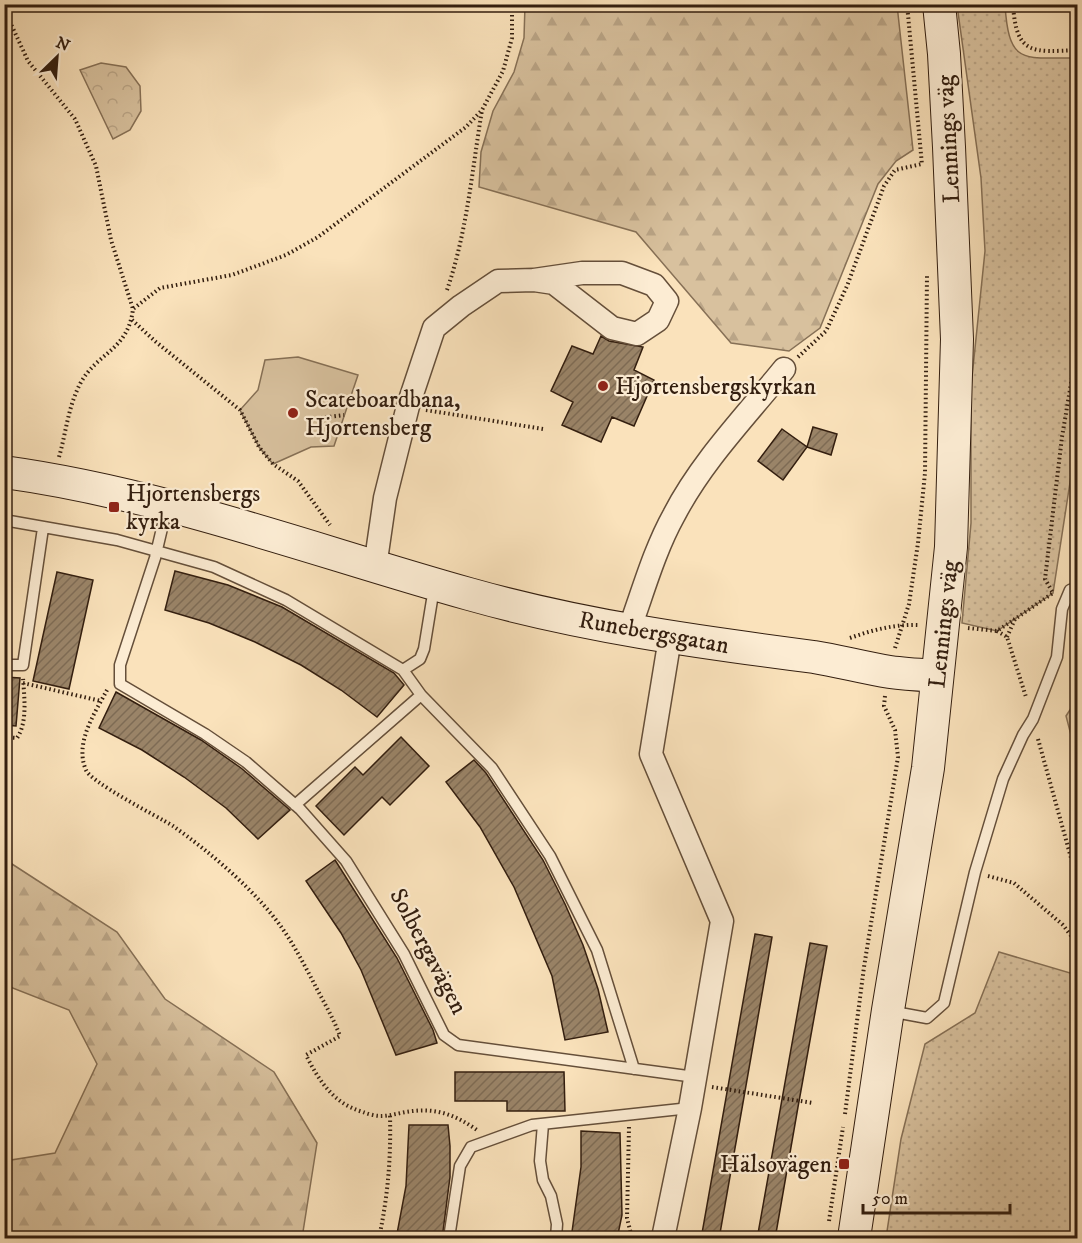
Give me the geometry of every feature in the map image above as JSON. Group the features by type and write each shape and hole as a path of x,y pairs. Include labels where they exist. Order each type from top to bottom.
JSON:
{"main road":[{"name":"Lennings väg","path":"841,1234 888,1010 928,768 951,547 957,339 948,112 939,4"},
{"name":"Runebergsgatan","path":"4,472 52,479 168,506 280,536 472,595 629,630 670,638 839,661 888,672 937,676"}],"street":[{"path":"375,567 385,498 408,406 434,328 461,306 498,282 534,280 582,273 622,273 654,285 667,301 658,320 636,334 612,328 554,283 534,280"},
{"path":"629,630 647,576 674,515 703,468 784,369"},
{"path":"663,1239 690,1108 722,921 651,754 670,638"}],"lane":[{"path":"120,665 157,550 168,506"},
{"path":"4,520 117,540 214,567 286,600 403,670 421,695 492,768 550,856 597,950 634,1069"},
{"path":"4,665 23,665 43,528"},
{"path":"888,1010 927,1018 944,1003 975,872 1003,779 1033,719 1057,657 1062,609 1070,590 1077,587"},
{"path":"403,670 420,659 424,649 432,600"},
{"name":"Solbergavägen","path":"120,665 120,684 205,734 246,762 295,805 346,861 404,954 444,1035 458,1045 634,1069 694,1081"},
{"path":"295,805 421,695"},
{"path":"449,1239 460,1166 471,1147 532,1125 690,1108"},
{"path":"543,1124 540,1161 543,1180 551,1196 557,1224 556,1239"}],"path":[{"path":"434,328 457,262 470,195 482,110 502,71 512,38 512,4"},
{"path":"907,4 923,176"},
{"path":"1013,4 1014,25 1021,41 1035,51 1077,50"},
{"path":"4,9 27,61 75,119 96,166 111,240 133,309 129,330 94,366 81,384 70,410 56,467"},
{"path":"133,309 160,288 232,275 286,255 318,237 457,133 482,110"},
{"path":"784,369 826,332 847,286 884,186 895,170 922,164"},
{"path":"841,1234 864,967 898,757 895,730 884,706 888,672 909,604 925,473 927,268"},
{"path":"131,320 240,410 259,447 273,464 298,481 330,525 339,531"},
{"path":"1006,637 1015,619 1053,593 1045,579 1062,437 1077,342"},
{"path":"408,406 543,429"},
{"path":"321,418 344,415"},
{"path":"996,631 1006,637 1033,719 1077,883"},
{"path":"4,737 17,738 21,732 23,665"},
{"path":"120,665 89,723 81,758 86,773 95,782 174,827 247,888 281,927 307,969 340,1036 306,1055 332,1096 355,1110 379,1116 415,1111 439,1111 468,1123 490,1139"},
{"path":"23,683 101,701"},
{"path":"975,872 1014,883 1063,925 1077,945"},
{"path":"694,1081 813,1103"},
{"path":"629,1114 627,1218 632,1239"},
{"path":"379,1239 388,1194 391,1160 390,1115"}],"green space":[{"path":"525,5 897,5 913,150 896,161 878,184 820,328 789,351 731,343 636,232 479,187 481,152 493,111 514,72 524,38"},
{"path":"957,5 1005,5 1010,39 1016,49 1032,57 1077,58 1077,437 1053,593 997,631 962,623 971,523 971,387 985,251 981,178"},
{"path":"101,63 126,67 140,86 141,111 130,130 113,139 80,70"},
{"name":"Scateboardbana, Hjortensberg","path":"298,357 358,375 334,446 311,447 273,464 259,447 240,410 258,390 265,360"},
{"path":"1077,699 1077,758 1066,716"},
{"path":"12,864 117,932 165,999 274,1072 317,1143 302,1238 5,1238 5,1161 55,1153 97,1064 69,1010 5,985 5,897"},
{"path":"999,952 1077,975 1077,1238 886,1238 901,1139 925,1044 975,1013"}],"building":[{"name":"Hjortensbergskyrkan","path":"601,336 609,341 643,347 634,370 654,380 634,426 612,417 601,442 562,425 573,402 551,391 572,346 593,354"},
{"path":"813,427 837,434 831,455 807,447"},
{"path":"782,429 807,447 783,480 758,461"},
{"path":"175,571 228,585 282,607 394,673 404,685 377,717 341,690 301,665 255,642 209,623 165,610"},
{"path":"57,572 93,580 69,689 33,681"},
{"path":"4,677 20,678 16,726 4,725"},
{"path":"116,692 201,740 241,768 290,810 258,839 226,808 184,777 142,750 99,728"},
{"path":"401,737 429,766 390,805 382,797 344,835 316,806 355,767 363,775"},
{"path":"474,760 486,773 543,860 565,904 583,945 598,989 608,1032 565,1040 552,976 514,887 480,827 446,782"},
{"path":"335,860 397,958 433,1030 437,1043 396,1055 361,970 341,933 306,881"},
{"path":"755,934 772,937 719,1239 701,1239"},
{"path":"810,943 827,946 775,1239 757,1239"},
{"path":"455,1072 564,1072 565,1111 507,1111 507,1101 455,1101"},
{"path":"409,1125 448,1125 450,1177 442,1239 396,1239 406,1186"},
{"path":"581,1131 620,1133 622,1215 617,1239 571,1239 581,1167"}],"place":[{"name":"Hjortensbergskyrkan","path":"603,386"},
{"name":"Scateboardbana, Hjortensberg","path":"293,413"},
{"name":"Hjortensbergs kyrka","path":"114,507"},
{"name":"Hälsovägen","path":"844,1164"}]}
